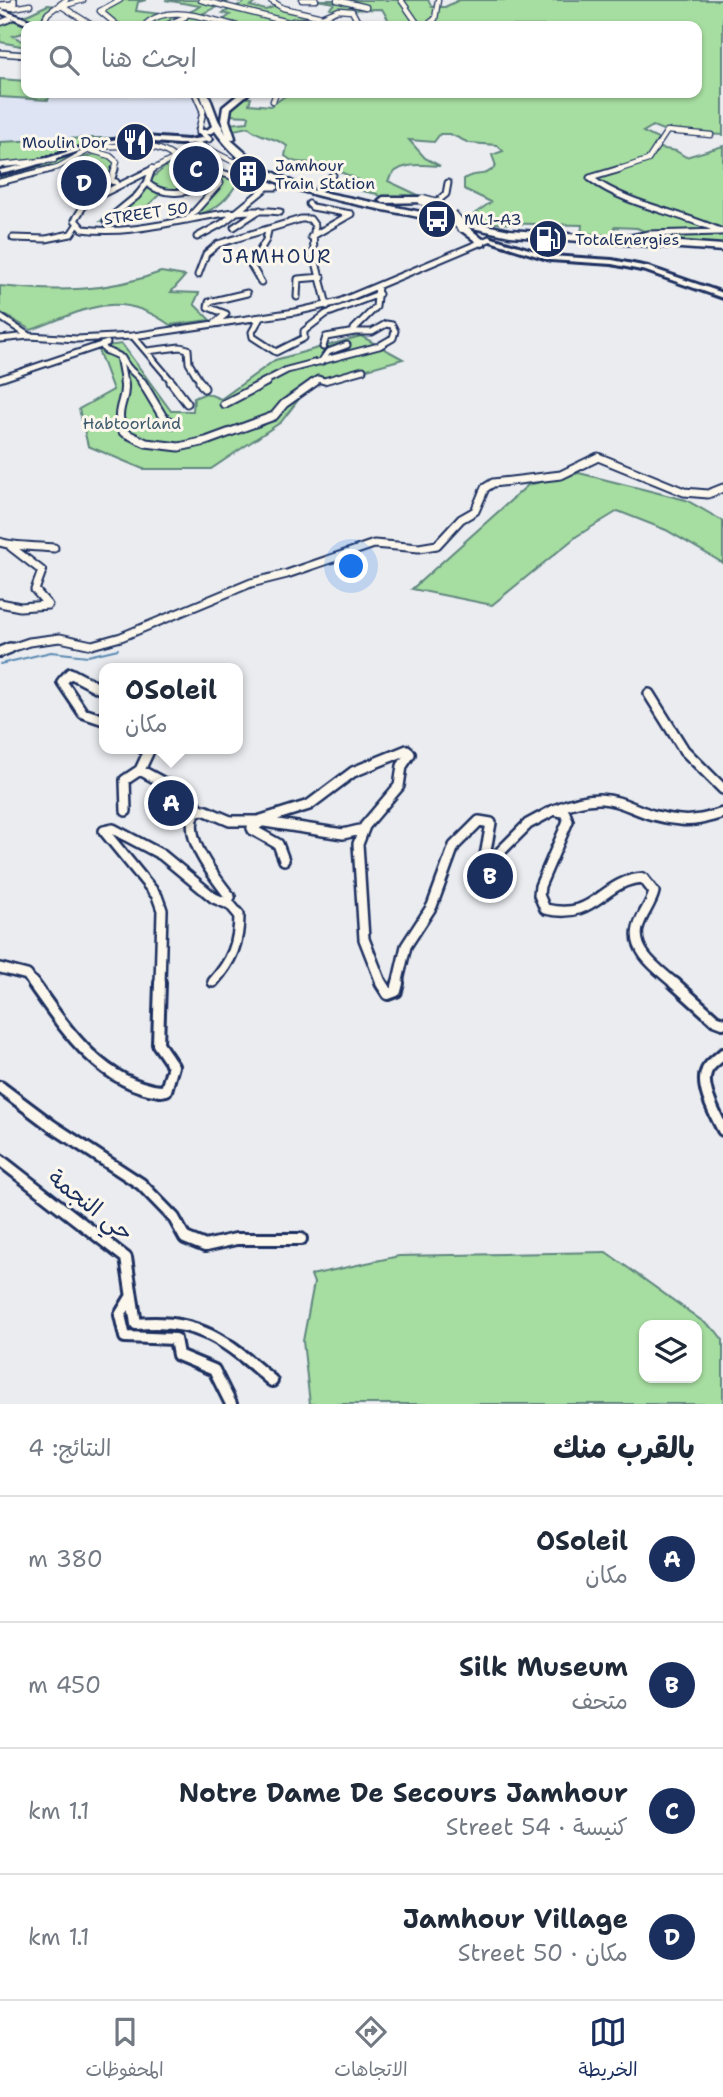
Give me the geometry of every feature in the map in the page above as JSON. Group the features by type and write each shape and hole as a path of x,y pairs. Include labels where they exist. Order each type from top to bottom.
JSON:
{"highway":[{"path":"2,18 21,21"},
{"path":"2,18 21,24"},
{"path":"206,98 214,128 214,136 209,139 247,161"},
{"path":"216,98 227,107"},
{"path":"216,98 221,122 231,138 253,158 280,175 318,190 368,200 438,204 462,227 487,240"},
{"path":"231,138 225,120 227,107 237,98"},
{"path":"212,117 224,138 260,172 313,193 510,233"},
{"path":"200,132 209,132 214,128"},
{"path":"417,203 424,212 514,231 624,239 657,238 723,247"},
{"path":"480,228 487,240"},
{"path":"487,240 498,233 510,233 723,247"}],"main road":[{"path":"0,172 128,139 195,142 209,139"},
{"path":"487,240 550,258 612,262 648,269 723,296"}],"street":[{"path":"0,5 26,0"},
{"path":"45,21 48,13 56,8 83,0"},
{"path":"112,21 100,11 120,0"},
{"path":"201,0 293,21 312,21"},
{"path":"270,0 285,8 322,17 339,10 366,7"},
{"path":"302,0 316,0"},
{"path":"337,0 371,8 372,13"},
{"path":"401,0 416,21"},
{"path":"432,21 438,0"},
{"path":"48,21 67,4"},
{"path":"67,4 87,21"},
{"path":"0,5 13,8 30,5"},
{"path":"352,10 358,21"},
{"path":"147,21 163,14 214,21"},
{"path":"171,21 191,16"},
{"path":"322,17 325,21"},
{"path":"0,52 21,54"},
{"path":"197,98 203,111 200,132 209,139"},
{"path":"711,135 667,131 648,160 590,178 626,201 709,225 723,232"},
{"path":"195,142 232,161 247,161"},
{"path":"90,148 110,156 117,162 111,180 116,182"},
{"path":"0,182 58,167 90,148 157,148 175,158 267,187 276,186 258,180 260,172"},
{"name":"STREET 50","path":"175,158 86,202 76,214 77,225 88,232 132,231 235,211 279,212"},
{"path":"0,165 54,160"},
{"path":"106,221 136,196 147,183 152,168"},
{"path":"187,220 229,174"},
{"path":"318,190 333,175"},
{"path":"147,183 151,188 169,192 219,184"},
{"path":"424,212 446,194 448,183"},
{"path":"197,237 223,223 267,187"},
{"path":"309,204 312,207 351,214 312,237"},
{"path":"234,227 260,210"},
{"path":"198,275 206,254 213,247 304,218 312,220 315,226 312,246 322,277 327,306"},
{"path":"13,238 26,241 72,235 77,225"},
{"path":"38,239 48,231"},
{"path":"261,282 251,265 266,240 268,231"},
{"path":"657,238 723,232"},
{"path":"0,340 29,336 54,339 116,338 327,306 487,240"},
{"path":"297,296 298,279 322,277"},
{"path":"355,332 354,329 366,323 377,305 378,286"},
{"path":"212,325 226,314 208,307 209,302 247,293"},
{"path":"260,318 258,325 251,332 253,337 276,352 304,338 304,331 327,314 379,294"},
{"path":"0,317 29,336"},
{"path":"223,404 287,370 379,346 393,338 395,331 392,325 386,324 372,332 326,337 323,347"},
{"path":"134,336 187,404"},
{"path":"0,379 116,338"},
{"path":"105,344 105,350 119,356 121,362 126,390 120,401 117,418 123,432 146,443 179,447 261,423 274,416 284,404 318,379 324,382 363,370"},
{"path":"105,344 126,361 128,371 140,378 163,417 173,424"},
{"path":"321,362 330,350 347,345"},
{"path":"147,351 180,347 188,349 189,363 204,388"},
{"path":"0,652 29,642 60,638 92,645 121,637 251,583 287,574 374,544 419,548 437,545 461,519 475,511 485,488 493,483 561,475 598,457 618,464 634,475 679,490 707,495 723,488"},
{"path":"0,542 11,547 34,568 42,571 35,590 48,605 20,607 0,603"},
{"path":"11,547 22,544 54,548"},
{"path":"99,690 82,676 70,673 62,682 83,713 99,718"},
{"path":"649,694 684,750 723,789"},
{"path":"140,770 177,790 200,809 230,821 259,822 297,825 347,835 361,831 399,786 402,766 409,757 408,751 401,751 352,772 309,805 259,822 252,828 278,843 283,849 284,860"},
{"path":"126,811 124,780 128,775 140,770 148,754"},
{"path":"365,827 358,844 364,939 384,990 393,994 398,986 408,940 432,906 454,846 479,821 491,823 485,856 493,859 512,838 533,821 574,801 591,798 617,802 662,819 686,822 704,820 723,813"},
{"path":"200,809 192,818 197,846 214,877 227,891 230,897 228,902"},
{"path":"554,810 565,813 568,821 540,886 539,895 545,909 569,914 594,904 628,880 643,878 654,892 652,903 637,924 639,945 644,956 715,1020 723,1023"},
{"path":"0,968 27,975 54,1015 102,1067 137,1084 163,1092 168,1087 173,1066 158,1044 162,910 150,888 104,834 104,831 113,829 153,850 214,898 228,902 239,915 240,941 225,970 213,982"},
{"path":"723,1054 708,1069 706,1077 711,1103 723,1130"},
{"path":"0,1087 52,1126 142,1184 174,1219 185,1238 205,1246 236,1239 287,1237 301,1240"},
{"name":"حي النجمة","path":"0,1160 119,1250 128,1264 131,1297"},
{"path":"131,1297 136,1324 160,1319 195,1324 239,1352 272,1381"},
{"path":"131,1297 120,1315 125,1337 175,1339 178,1355 214,1370 231,1404"}],"shaded area":[{"path":"0,97 48,100 197,98 201,107 197,130 206,140 100,138 0,142"}],"green space":[{"path":"115,0 146,0 138,2 136,11 177,15 200,6 165,0 212,3 231,0 196,17 211,21 111,21 100,10"},
{"path":"236,0 258,1 250,6 266,10 275,6 323,18 324,21 222,21 230,15 223,13 243,3"},
{"path":"316,0 428,0 432,7 445,7 459,0 723,0 723,135 668,132 653,126 643,132 660,140 659,148 676,151 686,157 723,146 723,245 670,242 637,228 614,227 612,238 581,236 582,225 483,223 473,218 474,214 491,202 464,189 464,179 492,170 496,166 492,155 503,151 497,145 469,143 450,134 440,134 434,142 409,140 425,158 440,166 411,166 397,170 388,181 418,195 384,199 377,194 358,190 356,187 361,181 345,174 318,164 289,159 285,156 287,146 277,140 248,127 234,130 228,124 248,122 249,116 227,115 230,107 242,98 251,98 249,104 271,106 282,98 702,98 702,21 389,21 382,9 330,8 335,3"},
{"path":"48,5 56,6 44,14 41,21 21,21 21,34 13,36 21,40 21,46 0,42 0,22 8,17 23,16"},
{"path":"0,79 21,81 21,98 49,98 48,100 0,97"},
{"path":"121,138 82,151 58,166 0,180 0,142"},
{"path":"94,154 107,156 115,162 116,167 109,177 92,177 93,166 75,161"},
{"path":"171,162 192,165 192,172 202,177 195,186 161,193 135,218 101,221"},
{"path":"234,172 249,180 246,185 236,185 217,206 191,217 227,173"},
{"path":"161,272 185,276 171,292 199,293 194,304 210,320 170,325 133,307 116,305 84,310 31,330 0,312 0,286 82,289 141,279"},
{"name":"Habtoorland","path":"361,336 403,359 310,385 281,422 211,469 143,469 88,446 79,409 113,390 97,347 122,344 171,411 193,411 194,398 206,393 221,399 275,360"},
{"path":"579,473 686,500 723,521 723,563 666,530 618,511 577,536 492,605 412,589 528,485"},
{"path":"606,1252 701,1320 639,1320 639,1383 702,1383 702,1321 723,1340 723,1404 310,1404 303,1341 314,1283 311,1275 399,1256"}],"waterway":[{"path":"0,664 51,652 88,656 118,649"}],"place":[{"name":"Moulin Dor","path":"135,142"},
{"name":"Notre Dame De Secours Jamhour","path":"196,169"},
{"name":"Jamhour Train Station","path":"248,174"},
{"name":"Jamhour Village","path":"84,183"},
{"name":"ML1-A3","path":"437,219"},
{"name":"TotalEnergies","path":"548,239"},
{"name":"OSoleil","path":"171,803"},
{"name":"Silk Museum","path":"490,876"}],"district":[{"name":"JAMHOUR","path":"277,256"}]}
